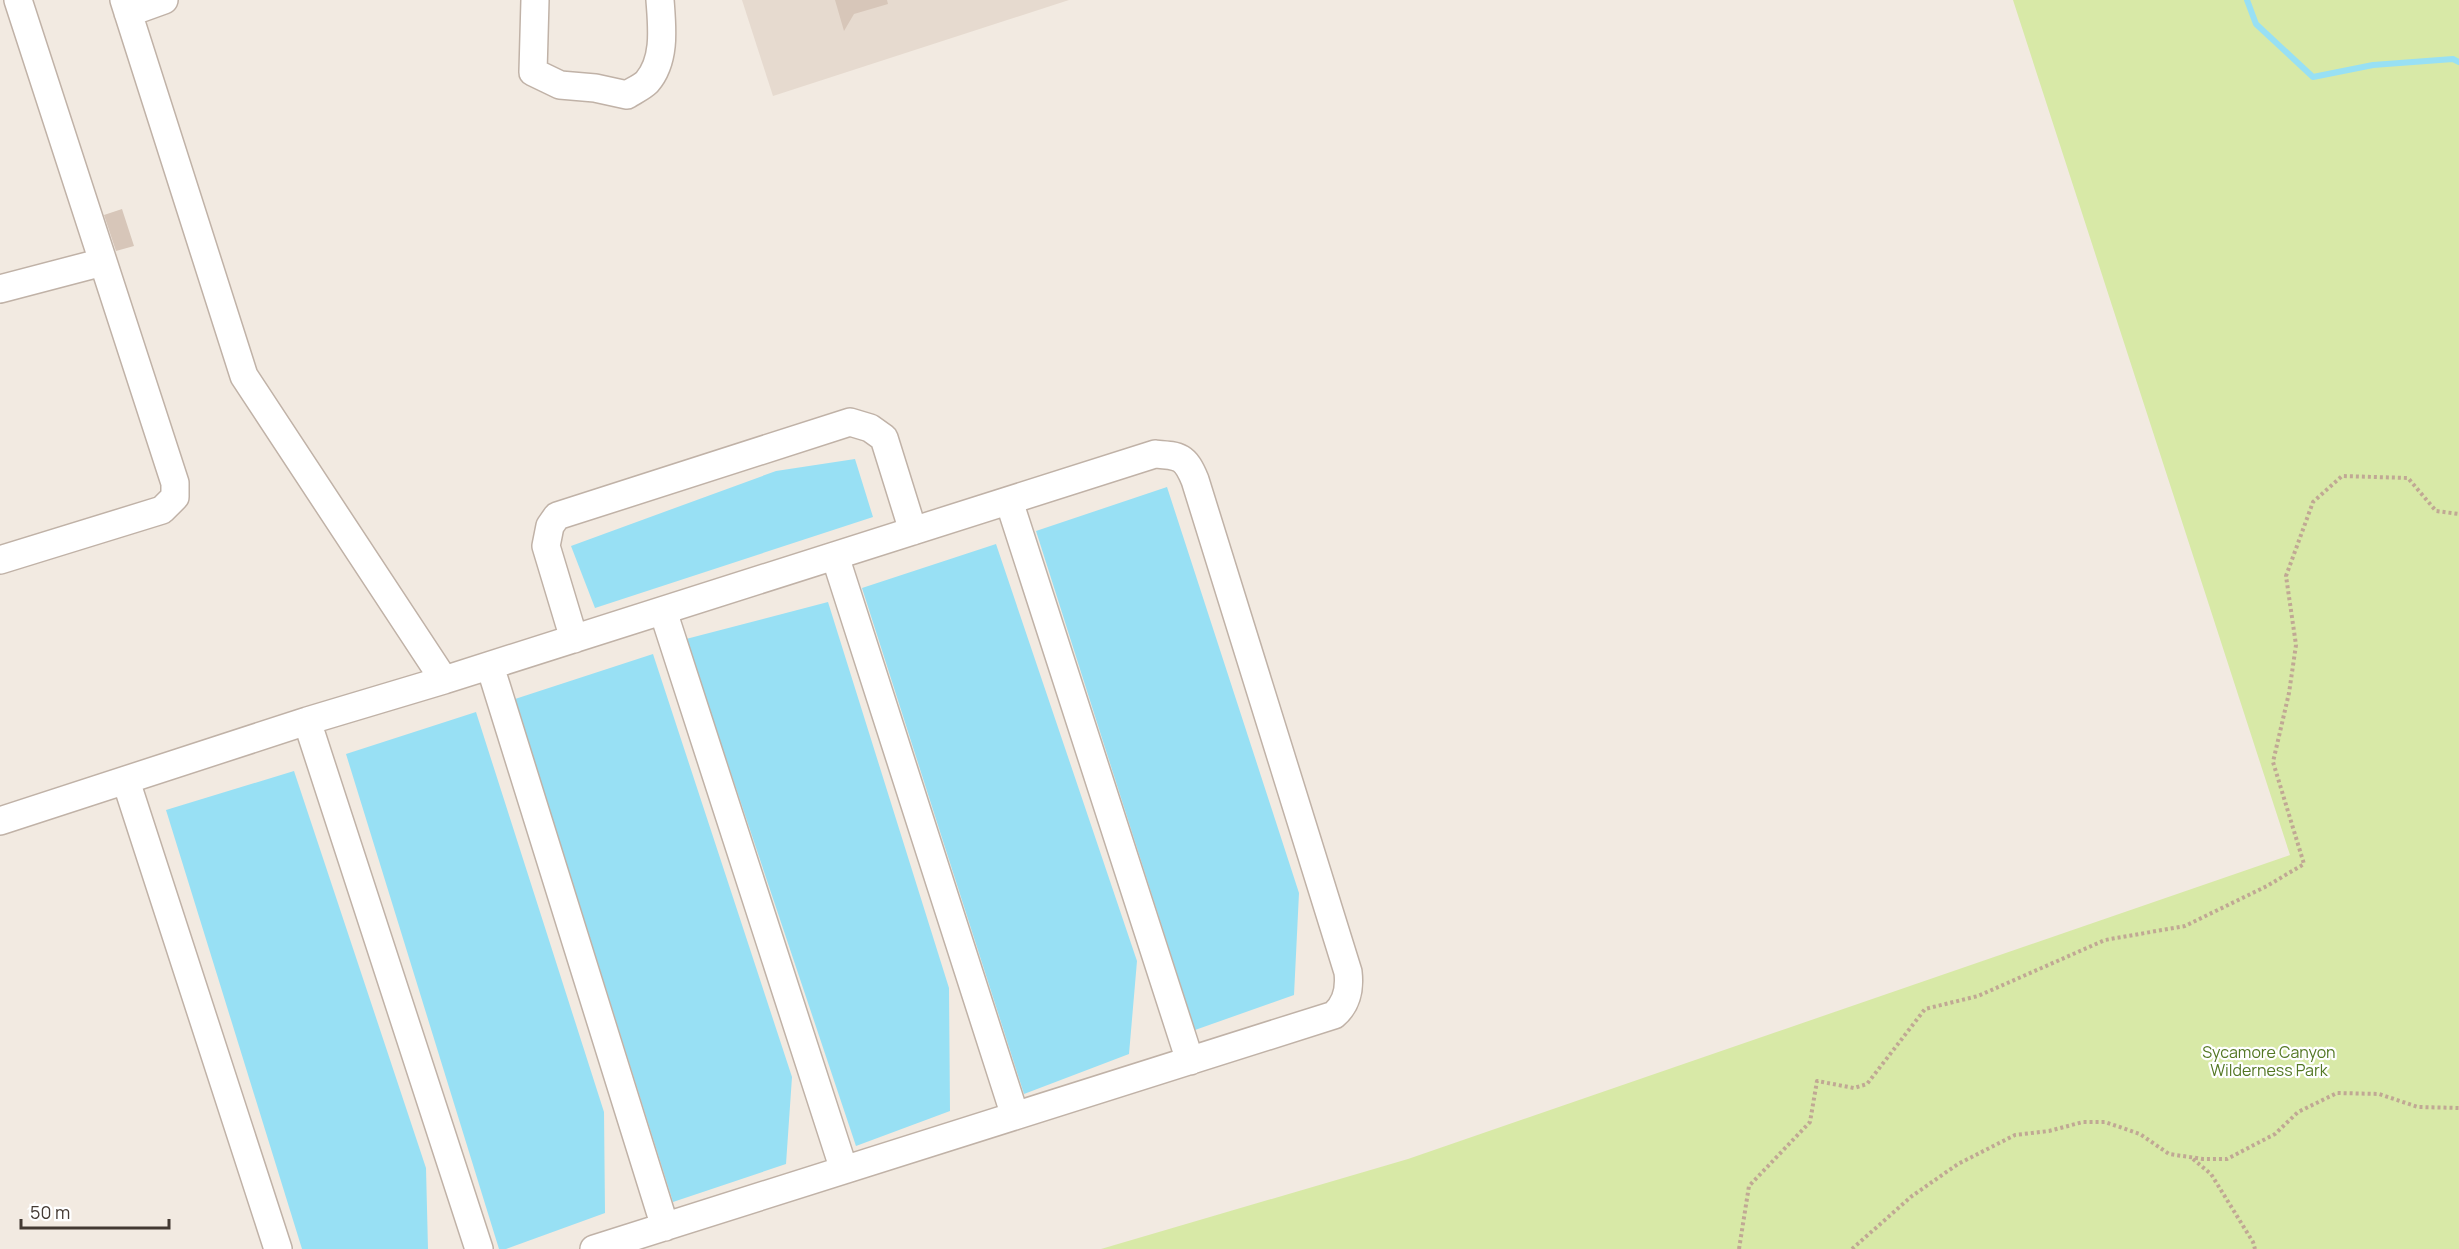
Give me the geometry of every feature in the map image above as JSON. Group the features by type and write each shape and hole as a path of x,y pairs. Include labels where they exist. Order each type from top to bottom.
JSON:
{"lane":[{"path":"0,3 8,0"},
{"path":"0,560 162,510 175,497 175,483 18,0"},
{"path":"164,0 126,6 244,376 444,680"},
{"path":"535,0 533,72 560,85 595,88 627,95 646,83 657,66 662,34 660,0"},
{"path":"0,289 103,262"},
{"path":"574,639 546,546 550,526 557,516 850,422 870,428 884,438 913,531"},
{"path":"0,821 307,720 490,666 1155,454 1183,459 1188,464 1195,480 1344,961 1349,985 1344,1002 1334,1016 594,1249"},
{"path":"1009,501 1190,1061"},
{"path":"835,556 1015,1116"},
{"path":"663,611 844,1170"},
{"path":"490,666 665,1227"},
{"path":"307,720 479,1249"},
{"path":"126,781 278,1249"}],"path":[{"path":"1738,1249 1749,1186 1810,1122 1817,1081 1854,1088 1867,1084 1925,1008 1978,996 2105,940 2185,926 2268,886 2304,864 2273,762 2289,693 2296,645 2286,576 2313,502 2342,476 2408,478 2436,511 2459,514"},
{"path":"1852,1249 1912,1196 1958,1164 2016,1135 2049,1131 2083,1122 2105,1122 2140,1134 2169,1154 2191,1158 2227,1159 2275,1134 2298,1112 2337,1093 2379,1094 2418,1107 2459,1108"},
{"path":"2191,1158 2211,1174 2253,1242 2255,1249"}],"shaded area":[{"path":"742,0 1069,0 773,96"}],"green space":[{"name":"Sycamore Canyon Wilderness Park","path":"2013,0 2459,0 2459,1249 1101,1249 1408,1159 2290,855"}],"water":[{"path":"855,459 873,517 595,608 571,546 776,471"},
{"path":"1167,487 1299,893 1294,995 1195,1030 1036,531"},
{"path":"996,544 1137,961 1129,1054 1024,1094 862,588"},
{"path":"828,602 949,988 950,1111 856,1146 686,639"},
{"path":"653,654 792,1077 786,1164 673,1202 515,699"},
{"path":"476,712 604,1112 605,1213 506,1249 499,1249 346,754"},
{"path":"294,771 426,1168 428,1249 302,1249 166,810"}],"building":[{"path":"835,0 887,0 888,4 854,14 844,31"},
{"path":"122,209 134,246 116,251 104,215"}],"waterway":[{"path":"2247,0 2256,24 2313,77 2373,65 2453,59 2459,62"}]}
